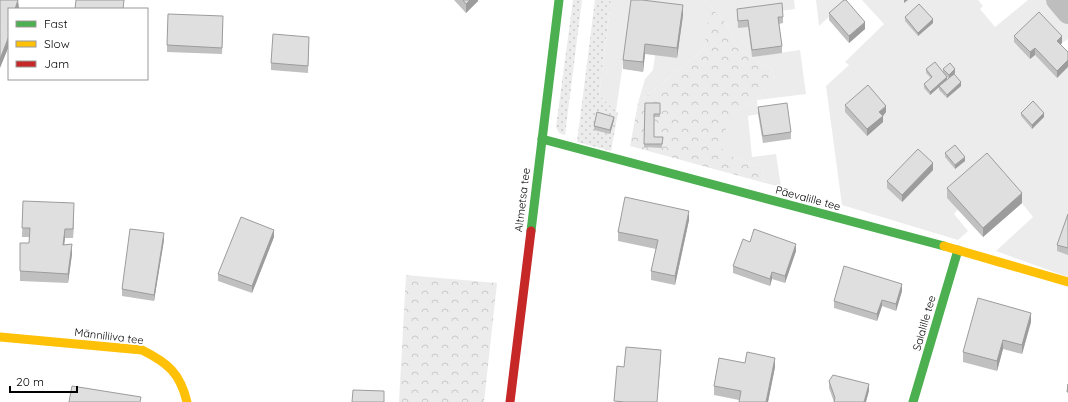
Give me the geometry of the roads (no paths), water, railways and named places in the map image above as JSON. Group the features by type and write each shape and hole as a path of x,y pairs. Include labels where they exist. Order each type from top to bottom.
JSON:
{"street":[{"name":"Altmetsa tee","path":"510,402 559,0"},
{"path":"1057,0 1068,13"},
{"name":"Päevalille tee","path":"542,139 958,250 1068,282"},
{"name":"Saialille tee","path":"913,402 958,250"},
{"name":"Männiliiva tee","path":"0,337 142,350 160,359 175,371 185,391 187,402"}]}
